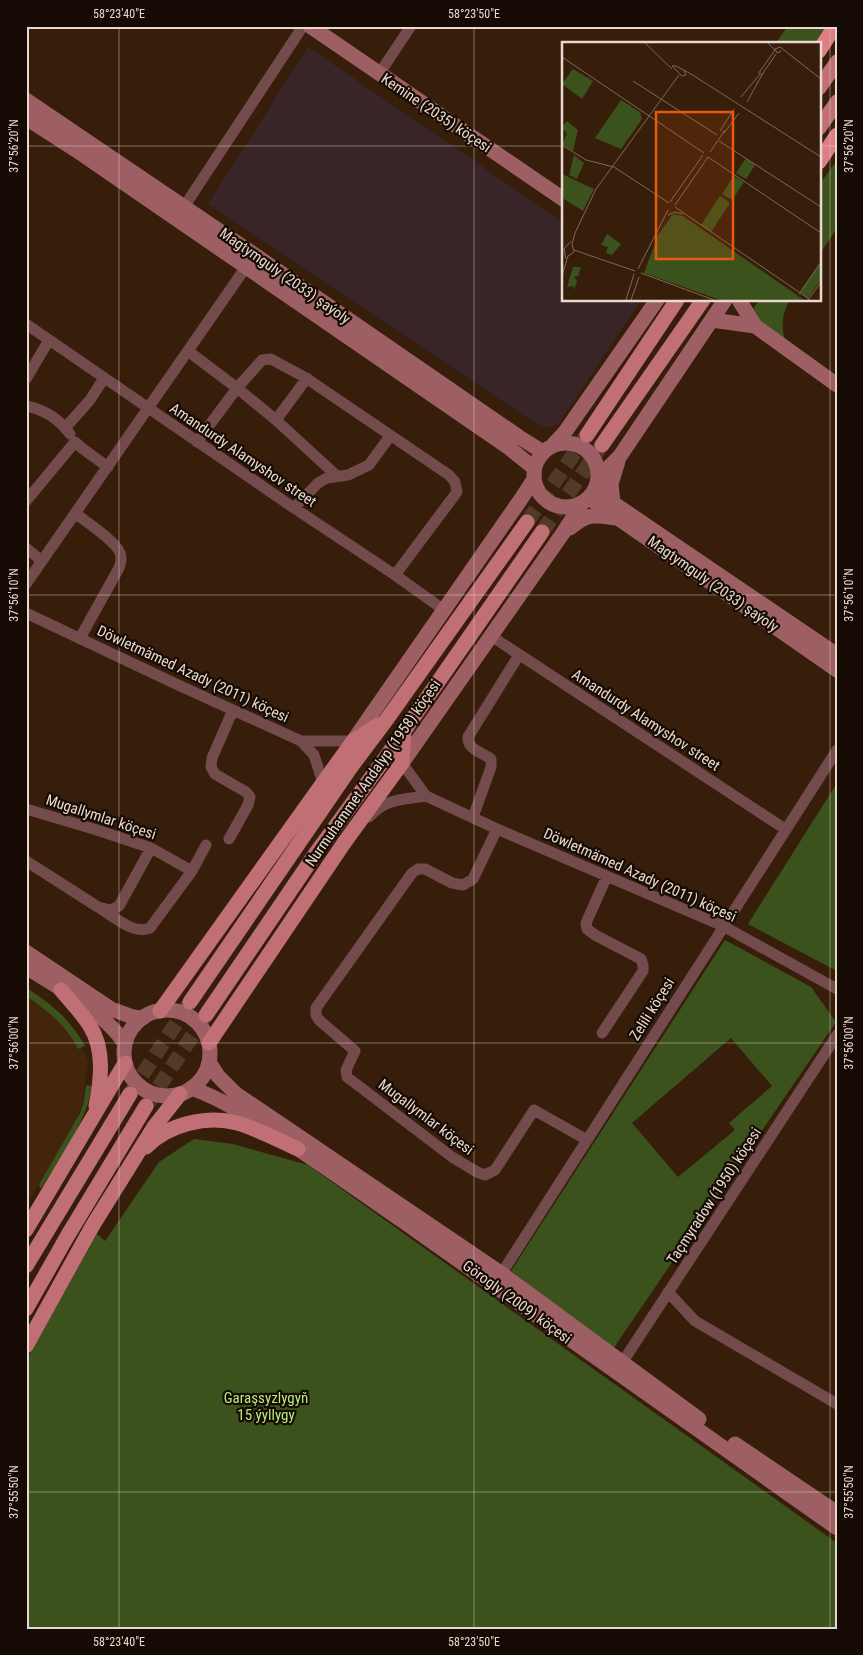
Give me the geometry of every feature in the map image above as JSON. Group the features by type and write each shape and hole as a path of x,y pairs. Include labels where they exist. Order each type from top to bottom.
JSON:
{"highway":[{"path":"820,48 835,26"},
{"path":"820,160 837,135"}],"main road":[{"name":"Kemine (2035) köçesi","path":"310,26 562,198"},
{"path":"820,87 837,62"},
{"name":"Magtymguly (2033) şaýoly","path":"26,100 180,213 513,442 534,473"},
{"path":"820,127 837,102"},
{"name":"Magtymguly (2033) şaýoly","path":"26,118 180,213 246,267 513,442 548,449"},
{"path":"160,1011 353,742 521,499 534,473 538,459 566,432 657,301"},
{"path":"587,435 676,301"},
{"path":"602,445 702,301"},
{"path":"209,1043 344,843 591,492 620,456 725,301"},
{"path":"740,301 755,326 837,385"},
{"path":"712,320 755,326"},
{"path":"521,499 524,468 513,442 546,440 566,432"},
{"path":"534,473 536,488 550,504 566,508 591,492 598,466 593,456 584,448 574,444 563,443 548,449"},
{"path":"614,503 610,484 620,456"},
{"name":"Magtymguly (2033) şaýoly","path":"591,492 614,503 837,655"},
{"name":"Magtymguly (2033) şaýoly","path":"591,492 619,518 837,670"},
{"path":"563,533 582,518 595,515 619,518"},
{"name":"Nurmuhammet Andalyp (1958) köçesi","path":"190,1002 351,767 527,522"},
{"name":"Nurmuhammet Andalyp (1958) köçesi","path":"206,1015 316,853 542,532"},
{"path":"353,742 387,719"},
{"path":"402,763 404,729"},
{"path":"305,835 323,782"},
{"path":"316,853 344,843"},
{"path":"26,952 111,1009 133,1017 143,1018"},
{"path":"26,967 102,1018 120,1035 125,1044"},
{"path":"61,990 90,1026 98,1048 100,1085 96,1107 90,1124"},
{"path":"26,1346 93,1224 154,1127 185,1091 204,1074 209,1062 209,1043 204,1031 191,1018 173,1011 160,1011 143,1018 130,1032 125,1044 125,1063 134,1080 143,1088 161,1095 185,1091"},
{"name":"Görogly (2009) köçesi","path":"209,1062 218,1076 236,1094 498,1280 837,1528"},
{"path":"26,1230 125,1063"},
{"name":"Görogly (2009) köçesi","path":"185,1091 205,1093 229,1106 498,1280"},
{"path":"26,1266 130,1094"},
{"path":"26,1309 68,1235 146,1106"},
{"path":"133,1160 153,1139 170,1130 188,1123 212,1121 235,1123 298,1149"},
{"name":"Görogly (2009) köçesi","path":"619,1368 837,1513"}],"street":[{"path":"180,213 304,26"},
{"path":"380,74 411,26"},
{"path":"26,584 246,267"},
{"name":"Amandurdy Alamyshov street","path":"26,324 444,610"},
{"path":"26,379 49,340"},
{"path":"188,351 276,420 337,476"},
{"path":"197,442 237,388 262,360 271,359 307,378 449,475 455,482 456,492 395,575"},
{"path":"65,428 90,400 104,378"},
{"path":"276,420 307,378"},
{"path":"26,406 43,410 58,421 75,442 108,467"},
{"path":"294,508 318,483 327,478 348,475 369,465 390,436"},
{"path":"26,501 75,442"},
{"path":"75,514 114,544 120,553 121,560 119,568 80,638"},
{"path":"26,548 42,561"},
{"name":"Döwletmämed Azady (2011) köçesi","path":"26,613 301,741 353,742"},
{"name":"Amandurdy Alamyshov street","path":"491,636 785,829"},
{"path":"472,818 491,767 491,759 470,747 467,743 468,737 519,655"},
{"path":"229,839 248,805 250,797 246,792 216,774 211,767 212,758 233,710"},
{"path":"301,741 314,755 323,782"},
{"name":"Zelili köçesi","path":"498,1280 837,750"},
{"name":"Döwletmämed Azady (2011) köçesi","path":"402,763 426,796 472,818 723,926 837,989"},
{"path":"344,843 378,807 394,801 426,796"},
{"name":"Mugallymlar köçesi","path":"26,810 97,830 151,848 192,871"},
{"name":"Mugallymlar köçesi","path":"498,829 473,879 462,884 452,883 425,868 418,869 412,873 316,1008 316,1015 319,1020 355,1051 346,1070 348,1077 452,1157 477,1172 485,1175 495,1170 534,1110 587,1140"},
{"path":"26,861 136,930 144,931 150,928 192,871 206,845"},
{"path":"98,907 111,910 119,906 151,848"},
{"path":"602,1033 643,972 641,959 587,929 586,923 607,876"},
{"name":"Taçmyradow (1950) köçesi","path":"619,1368 837,1035"},
{"path":"668,1292 695,1321 837,1404"}],"shaded area":[{"path":"308,47 562,221 562,301 640,301 559,423 548,428 532,421 208,204"},
{"path":"26,990 69,1023 88,1061 83,1102 72,1134 26,1205"}],"green space":[{"path":"788,26 827,26 817,42 776,42"},
{"path":"837,160 837,228 820,254 820,184"},
{"path":"758,301 790,301 783,320 785,341 750,314"},
{"path":"837,783 837,971 748,924"},
{"path":"725,940 811,987 836,1022 613,1349 511,1271","holes":["731,1038 772,1086 729,1123 735,1130 678,1177 632,1123"]},
{"path":"26,988 60,1013 85,1046 78,1049 56,1019 26,996"},
{"path":"86,1085 91,1086 89,1099 79,1126 41,1189 40,1183 80,1113"},
{"name":"Garaşsyzlygyň 15 ýyllygy","path":"194,1139 233,1144 308,1165 837,1543 837,1629 26,1629 26,1388 28,1384 26,1382 26,1361 97,1234 105,1241 159,1162"}],"tunnel":[{"path":"527,522 587,435"},
{"path":"542,532 602,445"},
{"path":"130,1094 190,1002"},
{"path":"146,1106 206,1015"}]}
